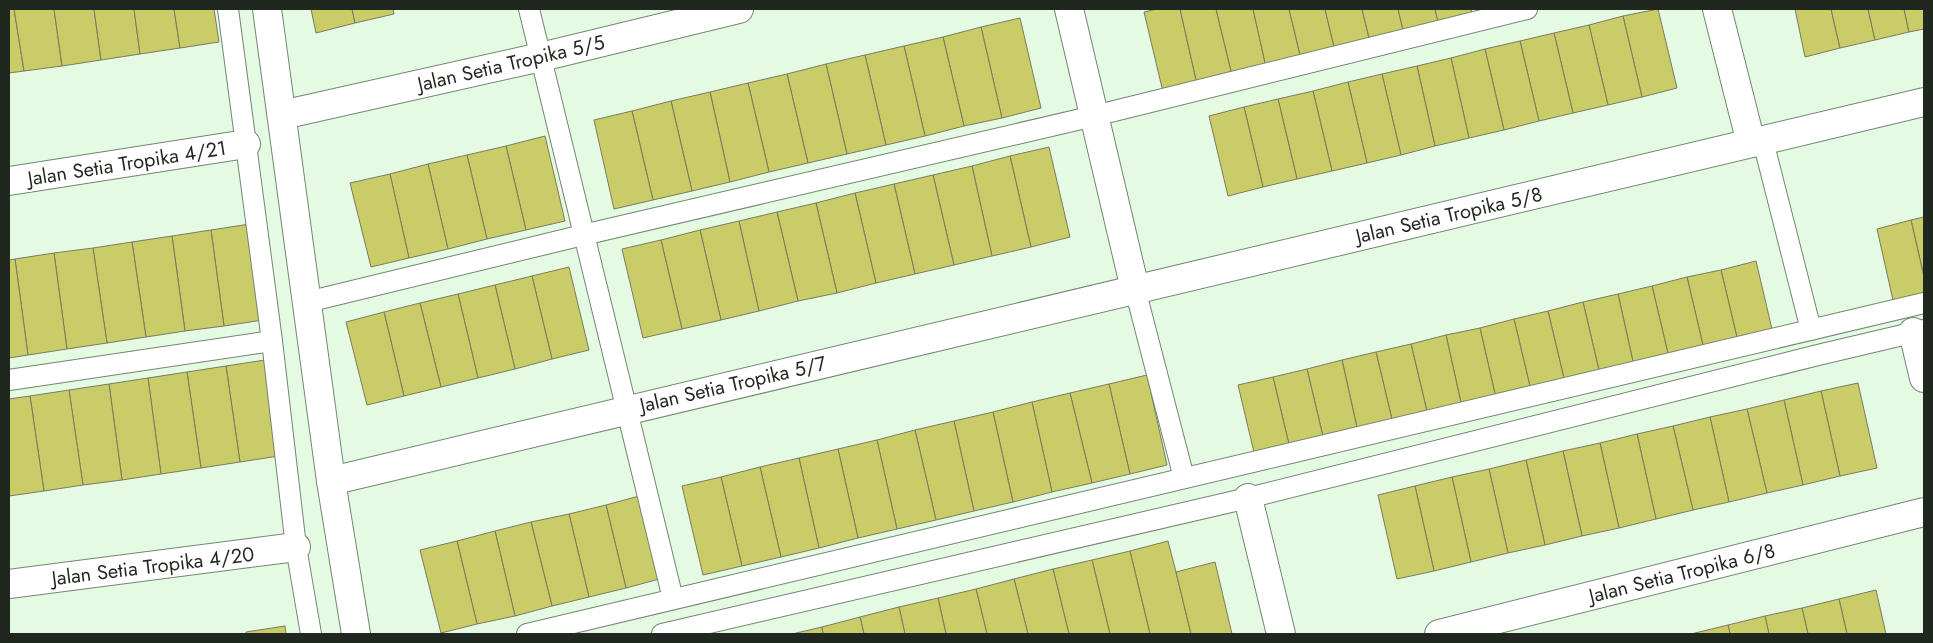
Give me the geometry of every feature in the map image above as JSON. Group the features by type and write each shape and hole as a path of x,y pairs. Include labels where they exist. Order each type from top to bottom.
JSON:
{"street":[{"path":"267,9 331,480 356,634"},
{"name":"Jalan Setia Tropika 5/5","path":"282,115 540,57 739,9"},
{"path":"1069,9 1135,289"},
{"path":"1717,9 1757,142"},
{"name":"Jalan Setia Tropika 5/8","path":"1135,289 1924,102"},
{"name":"Jalan Setia Tropika 4/21","path":"9,180 246,144"},
{"name":"Jalan Setia Tropika 5/7","path":"331,480 1135,289"},
{"path":"1919,331 1924,378"},
{"path":"1248,498 1281,634"},
{"name":"Jalan Setia Tropika 6/8","path":"1439,634 1924,512"},
{"name":"Jalan Setia Tropika 4/20","path":"9,584 296,547"}],"lane":[{"path":"228,9 272,341 296,547 311,634"},
{"path":"529,9 673,599"},
{"path":"307,302 583,235 1094,116 1527,9"},
{"path":"1757,142 1811,330"},
{"path":"1135,289 1184,478"},
{"path":"527,634 1924,303"},
{"path":"675,633 1248,498 1818,354 1919,331"},
{"path":"9,380 272,341"}],"building":[{"path":"9,9 14,9 24,71 9,73"},
{"path":"14,9 54,9 62,66 24,71"},
{"path":"54,9 94,9 101,60 62,66"},
{"path":"94,9 134,9 140,54 101,60"},
{"path":"134,9 174,9 180,48 140,54"},
{"path":"174,9 214,9 219,42 180,48"},
{"path":"311,9 352,9 355,23 316,33"},
{"path":"352,9 393,9 394,14 355,23"},
{"path":"1157,9 1180,9 1197,84 1163,92 1144,12"},
{"path":"1180,9 1216,9 1232,75 1197,84"},
{"path":"1216,9 1253,9 1266,67 1232,75"},
{"path":"1253,9 1289,9 1301,59 1266,67"},
{"path":"1289,9 1325,9 1335,51 1301,59"},
{"path":"1325,9 1362,9 1370,42 1335,51"},
{"path":"1362,9 1398,9 1404,34 1370,42"},
{"path":"1398,9 1435,9 1439,26 1404,34"},
{"path":"1435,9 1471,9 1473,18 1439,26"},
{"path":"1658,9 1677,88 1642,97 1623,16"},
{"path":"1795,9 1831,9 1840,48 1805,57"},
{"path":"1831,9 1868,9 1875,40 1840,48"},
{"path":"1868,9 1904,9 1909,32 1875,40"},
{"path":"1904,9 1924,9 1924,29 1909,32"},
{"path":"1623,16 1642,97 1608,105 1589,25"},
{"path":"1020,18 1041,108 1002,118 981,27"},
{"path":"1589,25 1608,105 1573,113 1554,33"},
{"path":"981,27 1002,118 964,126 943,37"},
{"path":"1554,33 1573,113 1539,121 1520,41"},
{"path":"943,37 964,126 925,136 904,46"},
{"path":"1520,41 1539,121 1504,130 1485,49"},
{"path":"904,46 925,136 886,145 865,55"},
{"path":"1485,49 1504,130 1469,138 1451,58"},
{"path":"865,55 886,145 847,154 826,64"},
{"path":"1451,58 1469,138 1435,146 1417,66"},
{"path":"826,64 847,154 808,163 787,74"},
{"path":"1417,66 1435,146 1401,155 1382,74"},
{"path":"787,74 808,163 769,172 748,83"},
{"path":"1382,74 1401,155 1367,163 1348,82"},
{"path":"1348,82 1367,163 1332,171 1313,91"},
{"path":"748,83 769,172 730,182 710,92"},
{"path":"1313,91 1332,171 1297,179 1278,99"},
{"path":"710,92 730,182 692,191 671,101"},
{"path":"1278,99 1297,179 1263,187 1244,107"},
{"path":"671,101 692,191 653,200 632,111"},
{"path":"1244,107 1263,187 1228,196 1209,116"},
{"path":"632,111 653,200 614,209 594,120"},
{"path":"545,136 565,221 526,230 506,146"},
{"path":"506,146 526,230 487,239 467,155"},
{"path":"1049,147 1070,237 1031,247 1010,156"},
{"path":"467,155 487,239 448,249 428,164"},
{"path":"1010,156 1031,247 992,256 972,166"},
{"path":"428,164 448,249 409,258 390,174"},
{"path":"972,166 992,256 954,265 933,175"},
{"path":"390,174 409,258 371,267 350,183"},
{"path":"933,175 954,265 915,274 894,184"},
{"path":"894,184 915,274 876,283 855,193"},
{"path":"855,193 876,283 837,293 816,203"},
{"path":"816,203 837,293 798,301 777,212"},
{"path":"777,212 798,301 759,311 739,221"},
{"path":"1924,217 1924,277 1911,220"},
{"path":"1911,220 1924,277 1924,302 1895,309 1877,229"},
{"path":"739,221 759,311 721,320 700,230"},
{"path":"250,224 263,320 224,326 211,230"},
{"path":"211,230 224,326 185,331 172,236"},
{"path":"700,230 721,320 682,329 661,240"},
{"path":"172,236 185,331 146,337 132,242"},
{"path":"661,240 682,329 643,338 622,249"},
{"path":"132,242 146,337 107,343 93,248"},
{"path":"93,248 107,343 67,349 54,253"},
{"path":"54,253 67,349 28,355 15,259"},
{"path":"15,259 28,355 9,358 9,260"},
{"path":"1756,261 1775,342 1740,350 1721,270"},
{"path":"569,267 589,350 552,359 532,276"},
{"path":"1721,270 1740,350 1706,358 1687,277"},
{"path":"532,276 552,359 515,369 495,285"},
{"path":"1687,277 1706,358 1671,366 1652,286"},
{"path":"495,285 515,369 478,378 458,294"},
{"path":"1652,286 1671,366 1636,375 1618,294"},
{"path":"458,294 478,378 441,387 420,303"},
{"path":"1618,294 1636,375 1602,383 1583,302"},
{"path":"1583,302 1602,383 1567,391 1548,311"},
{"path":"420,303 441,387 404,396 384,312"},
{"path":"1548,311 1567,391 1533,399 1514,319"},
{"path":"384,312 404,396 367,405 346,322"},
{"path":"1514,319 1533,399 1498,407 1480,328"},
{"path":"1480,328 1498,407 1464,416 1446,335"},
{"path":"1446,335 1464,416 1430,424 1411,344"},
{"path":"1411,344 1430,424 1395,432 1376,352"},
{"path":"1376,352 1395,432 1360,441 1342,360"},
{"path":"265,360 279,456 240,462 226,366"},
{"path":"1342,360 1360,441 1326,449 1307,369"},
{"path":"226,366 240,462 201,468 187,372"},
{"path":"1307,369 1326,449 1292,457 1273,377"},
{"path":"187,372 201,468 161,474 148,378"},
{"path":"1147,375 1167,465 1130,474 1109,384"},
{"path":"1273,377 1292,457 1257,465 1238,385"},
{"path":"148,378 161,474 122,480 109,384"},
{"path":"1858,383 1877,468 1840,476 1821,391"},
{"path":"109,384 122,480 83,485 69,390"},
{"path":"1109,384 1130,474 1092,483 1070,393"},
{"path":"69,390 83,485 44,491 30,396"},
{"path":"1821,391 1840,476 1803,485 1784,400"},
{"path":"1070,393 1092,483 1052,492 1032,402"},
{"path":"30,396 44,491 9,496 9,399"},
{"path":"1784,400 1803,485 1767,493 1747,409"},
{"path":"1032,402 1052,492 1013,502 993,412"},
{"path":"1747,409 1767,493 1729,502 1710,417"},
{"path":"993,412 1013,502 974,511 954,421"},
{"path":"1710,417 1729,502 1693,510 1673,426"},
{"path":"954,421 974,511 936,520 915,430"},
{"path":"1673,426 1693,510 1656,519 1637,434"},
{"path":"915,430 936,520 897,529 877,440"},
{"path":"1637,434 1656,519 1619,528 1600,443"},
{"path":"877,440 897,529 858,538 838,449"},
{"path":"1600,443 1619,528 1582,536 1563,451"},
{"path":"838,449 858,538 819,548 799,458"},
{"path":"1563,451 1582,536 1545,545 1526,460"},
{"path":"799,458 819,548 781,557 760,467"},
{"path":"1526,460 1545,545 1508,553 1489,469"},
{"path":"760,467 781,557 742,566 721,477"},
{"path":"1489,469 1508,553 1471,562 1452,477"},
{"path":"721,477 742,566 703,575 682,486"},
{"path":"1452,477 1471,562 1434,571 1415,486"},
{"path":"1415,486 1434,571 1397,579 1378,495"},
{"path":"643,495 663,578 626,588 606,505"},
{"path":"606,505 626,588 589,597 569,514"},
{"path":"569,514 589,597 552,606 531,522"},
{"path":"531,522 552,606 515,616 495,531"},
{"path":"495,531 515,616 477,624 457,541"},
{"path":"457,541 477,624 441,633 420,550"},
{"path":"1168,541 1191,634 1150,634 1130,551"},
{"path":"1130,551 1150,634 1110,634 1092,560"},
{"path":"1092,560 1110,634 1069,634 1053,569"},
{"path":"1215,562 1232,634 1191,634 1176,572"},
{"path":"1053,569 1069,634 1028,634 1014,579"},
{"path":"1014,579 1028,634 987,634 976,589"},
{"path":"976,589 987,634 946,634 938,598"},
{"path":"1876,590 1886,634 1847,634 1839,599"},
{"path":"938,598 946,634 905,634 899,607"},
{"path":"1839,599 1847,634 1808,634 1802,608"},
{"path":"899,607 905,634 864,634 860,617"},
{"path":"1802,608 1808,634 1769,634 1765,616"},
{"path":"1765,616 1769,634 1730,634 1728,625"},
{"path":"860,617 864,634 823,634 822,627"},
{"path":"1728,625 1730,634 1691,634"},
{"path":"285,626 286,634 246,634 246,632"},
{"path":"822,627 823,634 792,634"}]}
